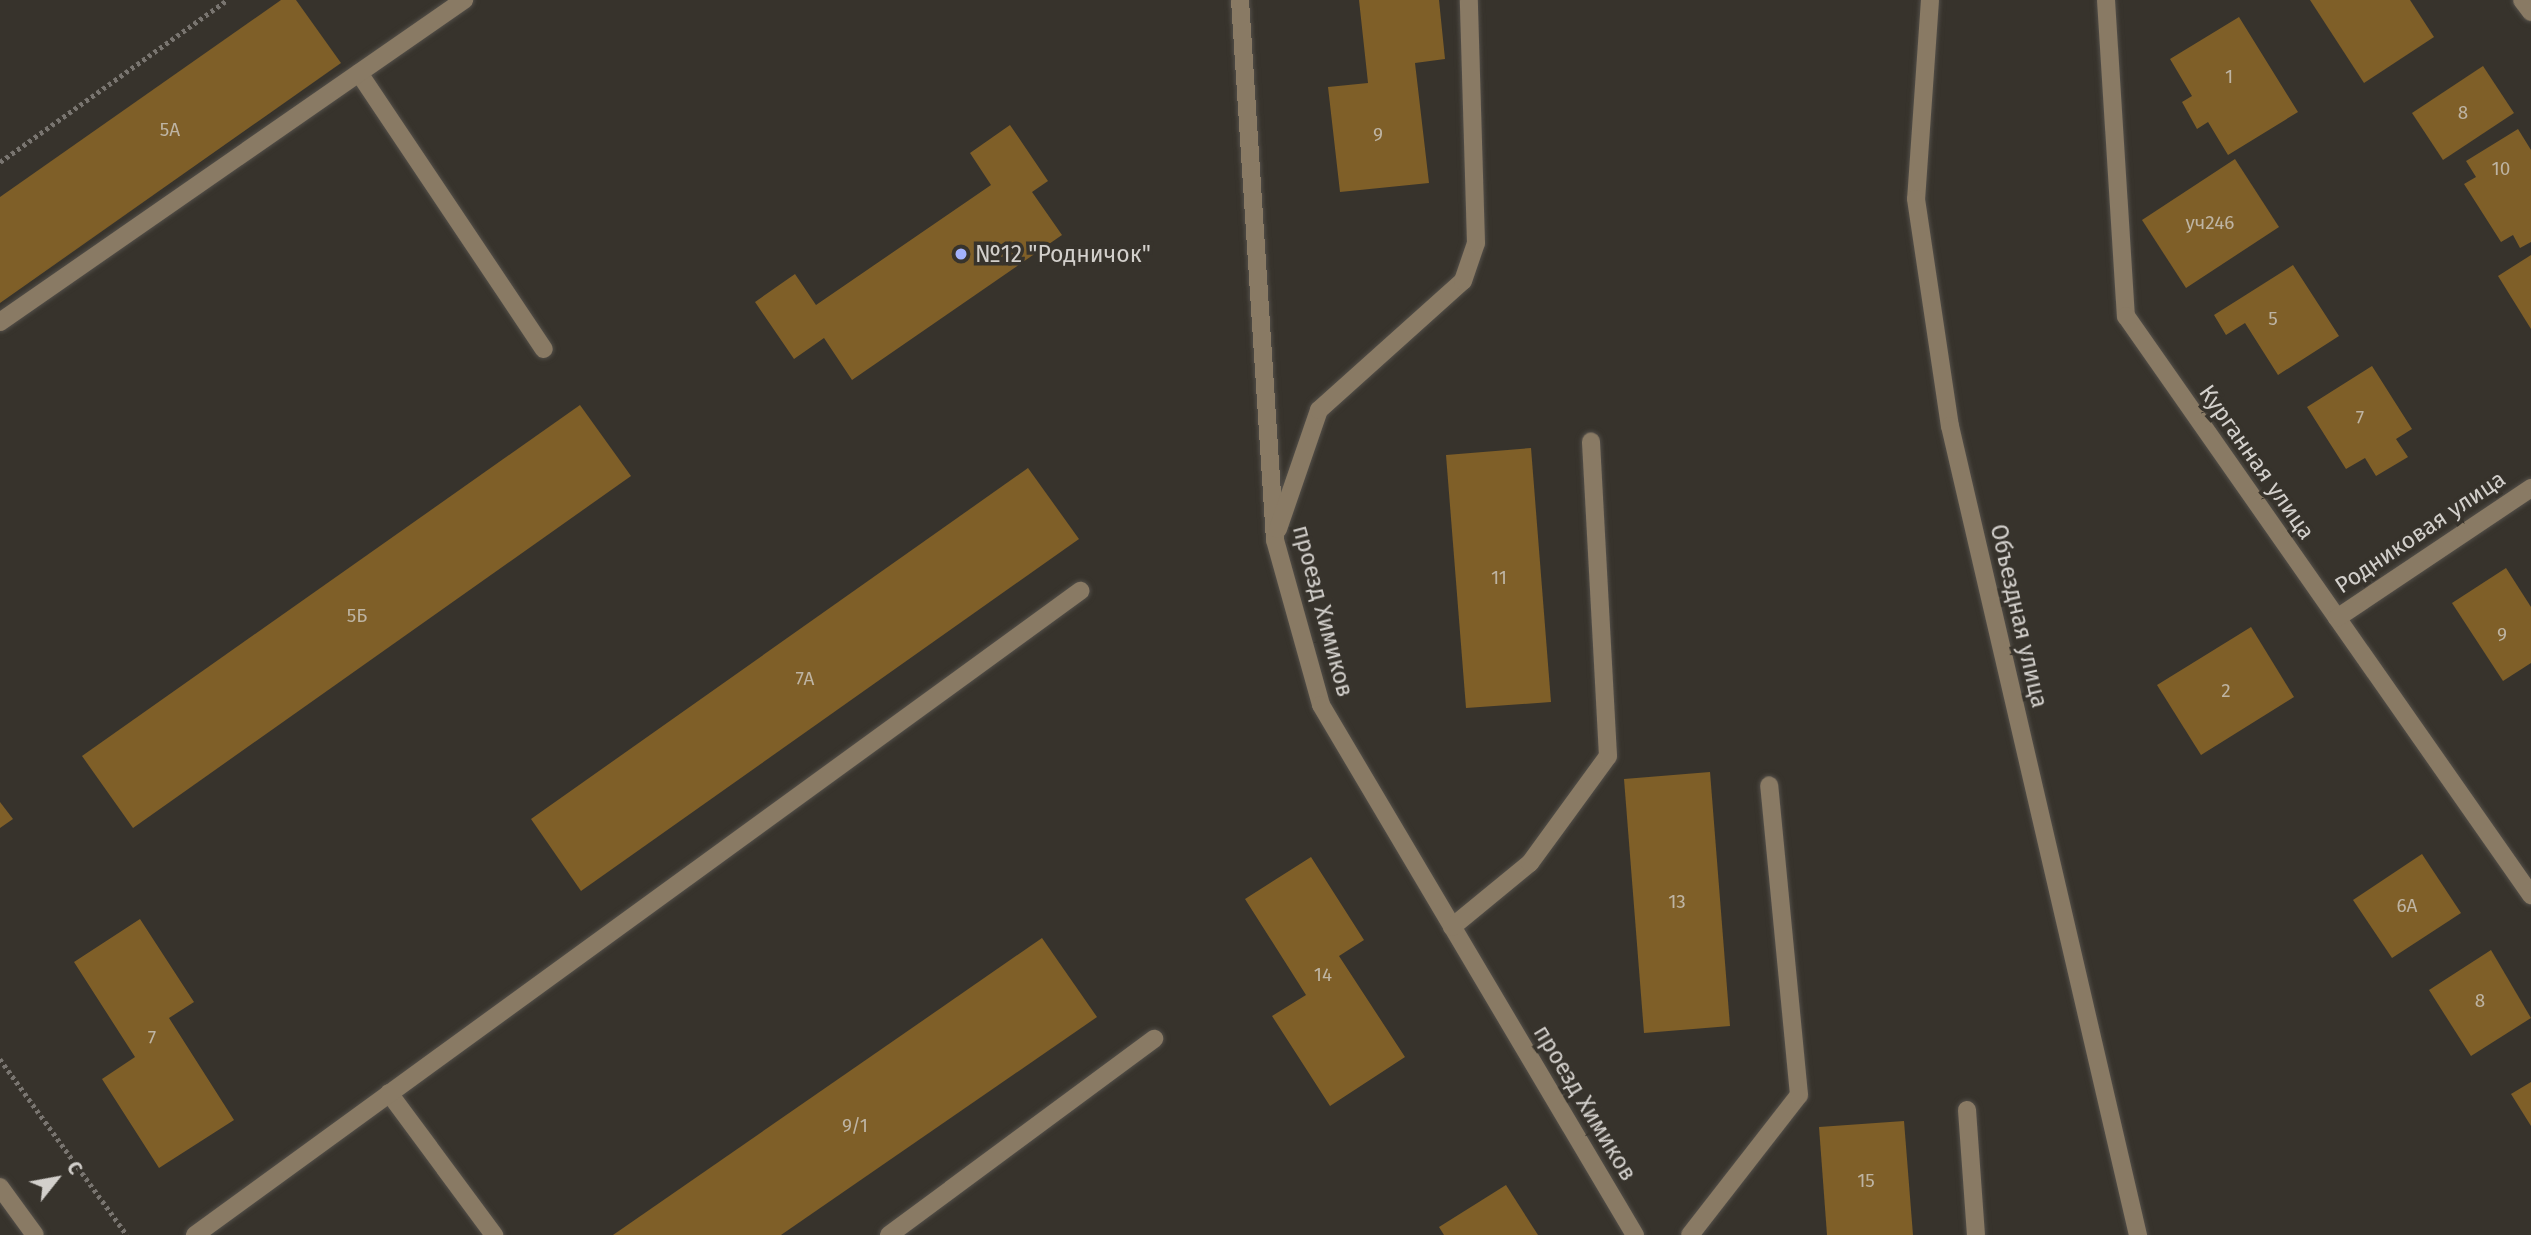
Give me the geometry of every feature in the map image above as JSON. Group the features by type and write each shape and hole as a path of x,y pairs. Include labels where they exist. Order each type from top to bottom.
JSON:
{"street":[{"name":"проезд Химиков","path":"1240,0 1275,540 1321,705 1635,1235"},
{"path":"1275,540 1319,410 1463,281 1476,243 1469,0"},
{"name":"Объездная улица","path":"1930,0 1916,199 1950,426 2138,1235"},
{"name":"Курганная улица","path":"2106,0 2126,316 2531,895"},
{"path":"2522,0 2531,12"},
{"path":"0,322 460,1"},
{"path":"359,73 544,349"},
{"path":"1452,927 1530,863 1608,756 1591,440"},
{"name":"Родниковая улица","path":"2337,618 2531,488"},
{"path":"195,1235 1080,591"},
{"path":"1690,1235 1799,1095 1769,785"},
{"path":"889,1235 1154,1039"},
{"path":"389,1093 494,1235"},
{"path":"1967,1110 1976,1235"},
{"path":"0,1187 35,1235"}],"path":[{"path":"0,162 227,0"},
{"path":"0,1059 127,1235"}],"building":[{"path":"281,0 296,0 341,63 0,303 0,197"},
{"path":"1359,0 1439,0 1445,59 1415,63 1429,183 1340,192 1328,87 1368,83"},
{"path":"2310,0 2410,0 2434,37 2364,83"},
{"path":"2239,17 2298,112 2228,155 2208,122 2197,129 2182,102 2192,96 2170,59"},
{"path":"2483,66 2514,113 2443,160 2412,113"},
{"name":"№12 \"Родничок\"","path":"1010,125 1048,181 1032,192 1062,235 852,380 824,338 794,359 755,302 795,274 816,305 991,185 970,153"},
{"path":"2518,129 2531,150 2531,242 2520,248 2513,235 2501,242 2464,184 2476,177 2466,161"},
{"path":"2235,159 2279,227 2186,288 2142,220"},
{"path":"2531,255 2531,329 2498,276"},
{"path":"2293,265 2339,336 2278,375 2245,323 2226,335 2214,315"},
{"path":"2372,366 2412,429 2396,439 2408,457 2376,476 2365,458 2346,469 2307,407"},
{"path":"580,405 631,476 133,828 82,756"},
{"path":"1531,448 1551,702 1466,708 1446,455"},
{"path":"1028,468 1079,539 581,891 531,819"},
{"path":"2506,568 2531,607 2531,663 2503,681 2452,603"},
{"path":"2251,627 2294,697 2201,755 2157,685"},
{"path":"1710,772 1730,1026 1644,1033 1624,779"},
{"path":"0,802 13,819 0,828"},
{"path":"2422,854 2461,913 2392,958 2353,900"},
{"path":"1311,857 1364,940 1339,956 1405,1057 1330,1106 1272,1016 1306,995 1245,899"},
{"path":"140,919 194,1002 169,1018 234,1120 159,1168 102,1079 135,1057 74,962"},
{"path":"1042,938 1097,1017 781,1235 613,1235"},
{"path":"2491,950 2531,1018 2471,1056 2429,990"},
{"path":"2531,1082 2531,1126 2511,1094"},
{"path":"1904,1121 1913,1235 1827,1235 1819,1127"},
{"path":"1506,1185 1538,1235 1444,1235 1439,1227"}],"place":[{"name":"№12 \"Родничок\"","path":"961,254"}]}
